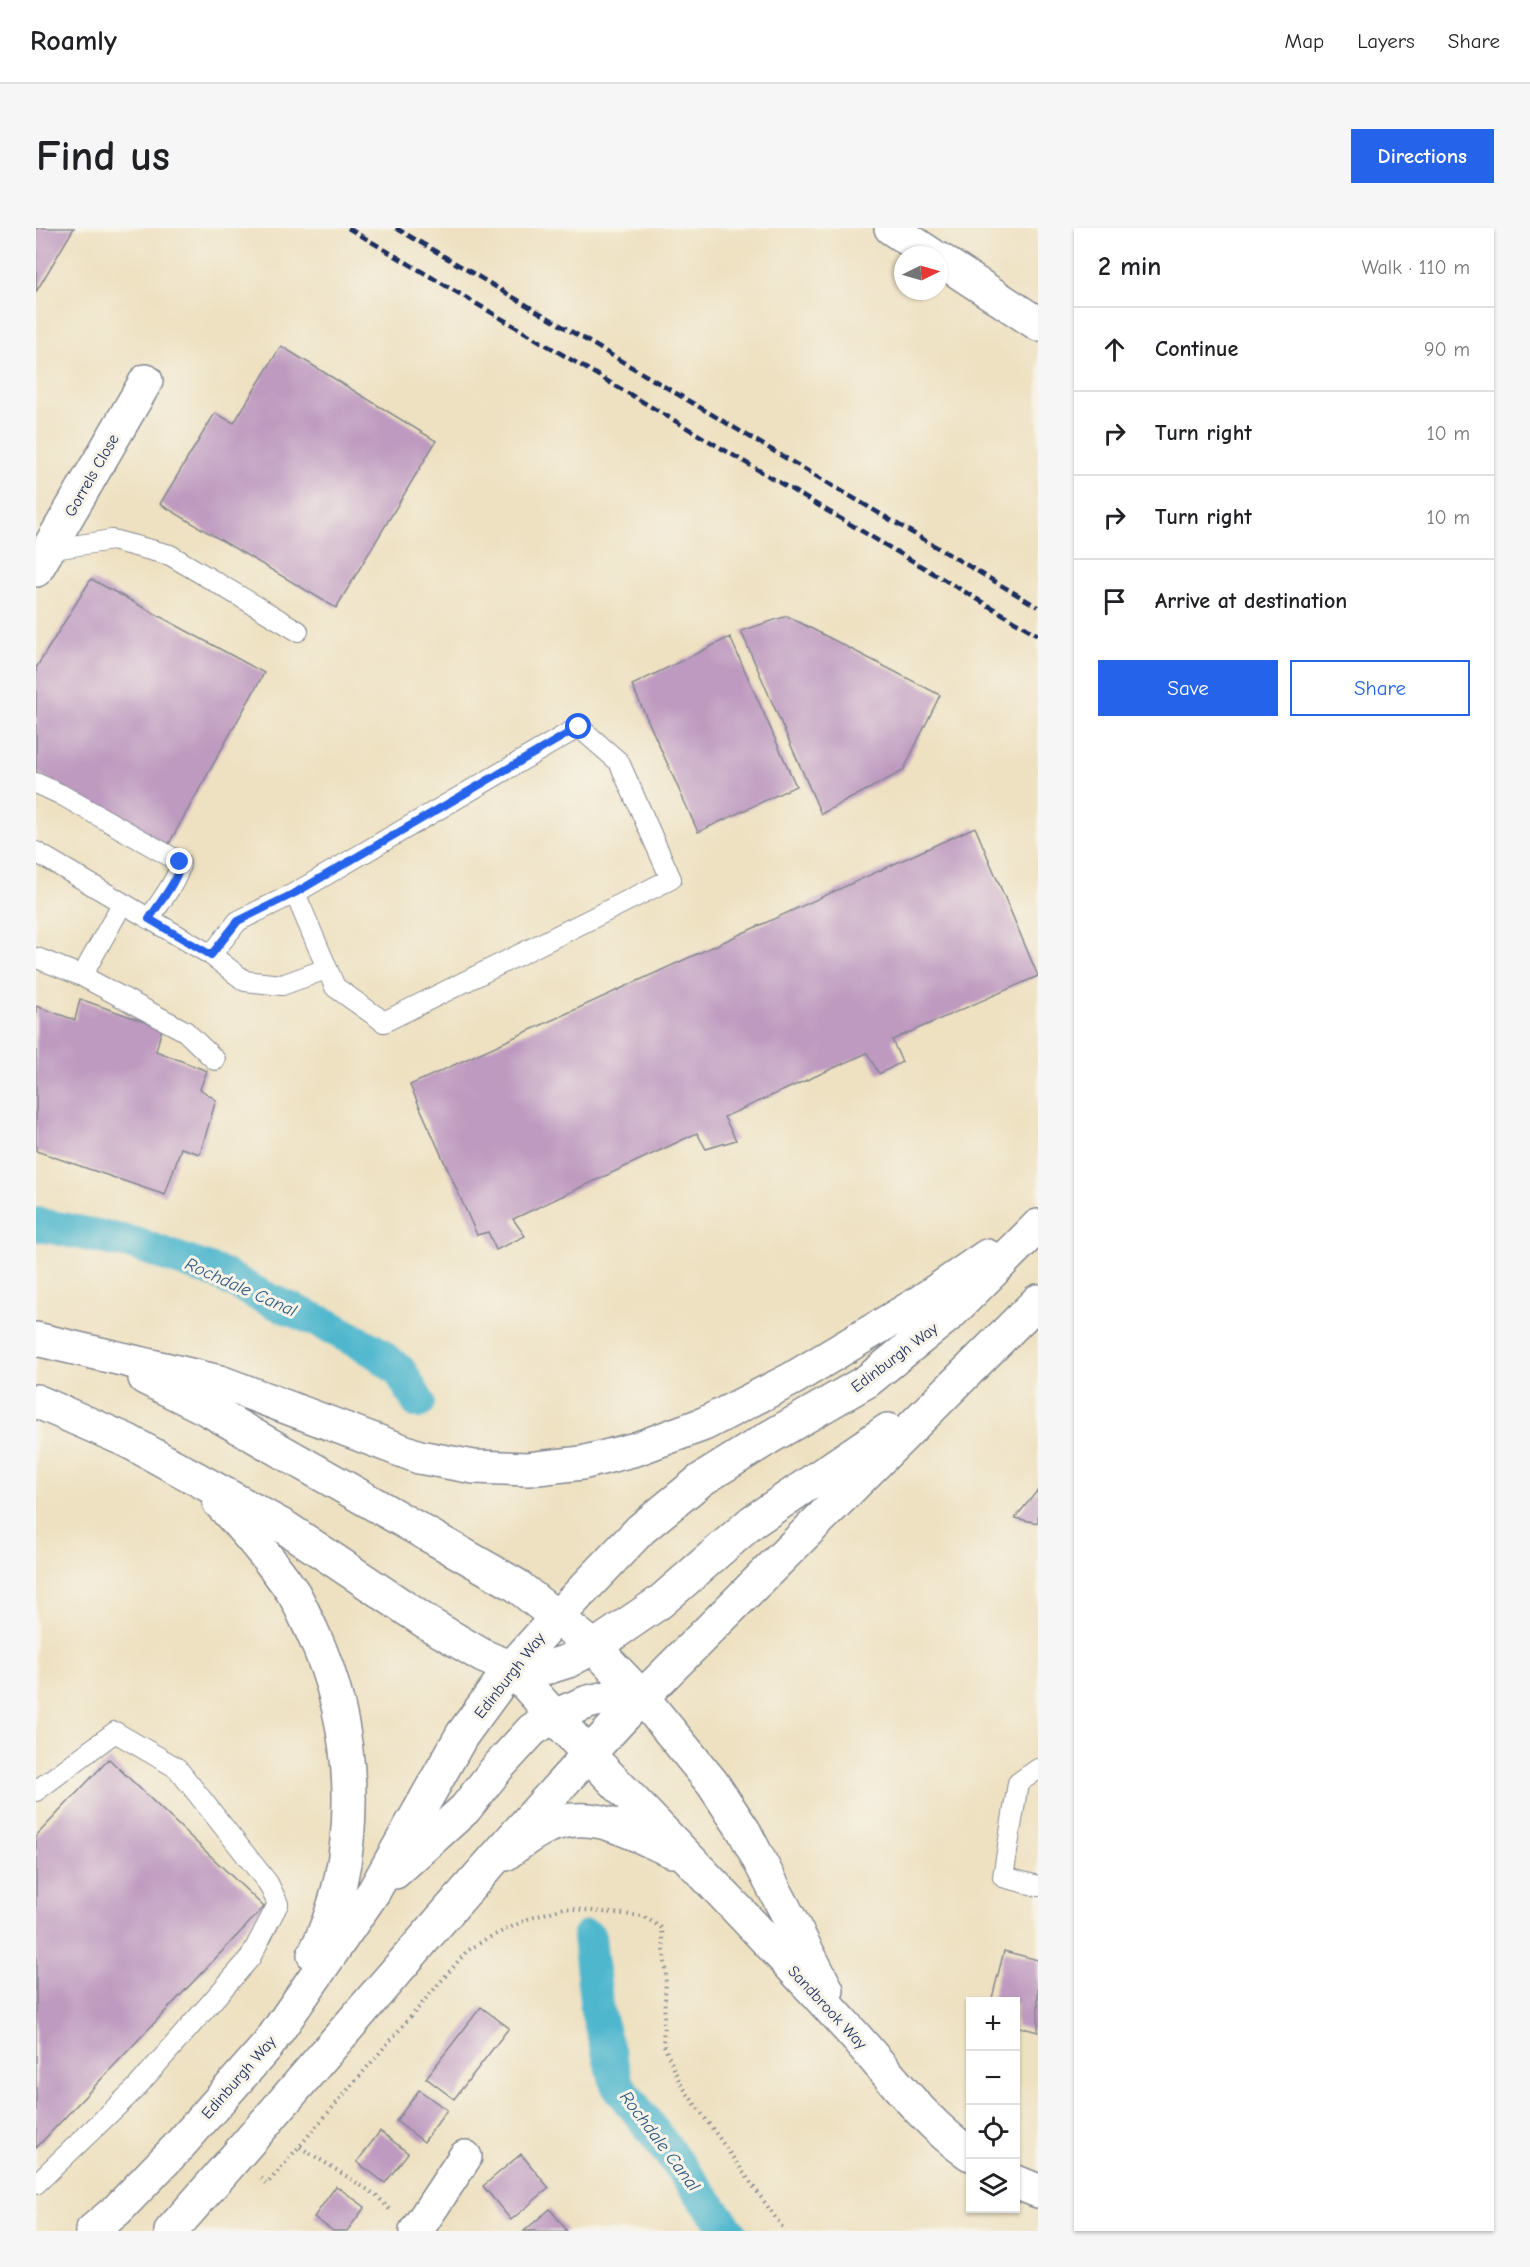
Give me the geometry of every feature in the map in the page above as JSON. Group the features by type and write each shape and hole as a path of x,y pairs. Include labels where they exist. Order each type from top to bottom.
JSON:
{"main road":[{"path":"891,228 929,246"},
{"path":"948,258 1038,324"},
{"name":"Gorrels Close","path":"42,560 146,381"},
{"path":"36,1340 220,1382 419,1457 474,1467 528,1469 582,1463 636,1449 704,1424 792,1379 914,1306 1038,1223"},
{"name":"Edinburgh Way","path":"92,2231 117,2210 177,2148 268,2045 374,1891 462,1736 511,1668 557,1617 641,1529 701,1480 867,1381 949,1315 1038,1223"},
{"path":"171,2231 588,1754 642,1697 1038,1301"},
{"path":"101,1356 209,1410 516,1585 594,1647 642,1697 713,1784 744,1831 844,2024"},
{"path":"36,1401 128,1441 286,1528 429,1624 483,1656 511,1668 529,1670 568,1661 594,1647 660,1602 752,1522 951,1388"},
{"path":"199,1481 250,1536 294,1596 324,1658 339,1708 349,1793 345,1844 335,1898 322,1939 268,2045"},
{"name":"Sandbrook Way","path":"511,1668 588,1754 844,2024 911,2100 966,2151"},
{"path":"374,1891 465,1809 498,1767 532,1730 555,1716 588,1702 615,1696 642,1697"},
{"name":"Sandbrook Way","path":"493,1861 545,1828 583,1818 603,1821 687,1858"},
{"path":"406,2224 465,2157"},
{"path":"1020,2184 1038,2191"}],"lane":[{"path":"42,560 112,540 170,555 298,631"},
{"path":"211,955 238,921 295,893 579,727 620,762 671,879 384,1022 335,987 295,893"},
{"path":"36,783 60,794 180,862 175,877 149,919"},
{"path":"36,852 211,955 245,981 282,985 326,969"},
{"path":"82,976 122,904"},
{"path":"37,958 82,976 185,1030 215,1060"},
{"path":"36,1791 115,1732 177,1767 268,1883 278,1904 243,1967 136,2088 36,2184"},
{"path":"1038,1769 1018,1783 1003,1877 1038,1886"}],"path":[{"path":"267,2184 468,1951 486,1939 528,1919 564,1908 644,1916 662,1928 666,1973 663,2043 681,2083 785,2231"},
{"path":"300,2146 376,2195 406,2224"}],"building":[{"path":"36,228 74,228 36,292"},
{"path":"281,346 436,441 336,608 160,504 215,413 234,423"},
{"path":"91,579 264,673 166,849 36,772 36,668"},
{"path":"787,616 940,695 903,771 821,814 741,631"},
{"path":"730,637 796,786 698,832 632,685"},
{"path":"975,827 1038,976 892,1040 902,1062 879,1074 867,1053 724,1117 736,1140 706,1149 697,1133 513,1219 525,1236 496,1250 488,1232 477,1235 410,1085"},
{"path":"80,999 162,1028 156,1051 207,1071 200,1089 216,1100 200,1154 181,1148 165,1195 36,1151 36,1006 75,1020"},
{"path":"1038,1490 1038,1523 1015,1518"},
{"path":"109,1759 264,1907 36,2148 36,1836"},
{"path":"1004,1951 1038,1960 1038,2032 1020,2027 1020,1997 992,1997"},
{"path":"481,2007 509,2028 454,2099 426,2078"},
{"path":"419,2090 447,2110 424,2142 396,2121"},
{"path":"380,2131 408,2153 385,2183 357,2162"},
{"path":"521,2154 549,2188 511,2220 483,2186"},
{"path":"336,2186 365,2207 347,2231 333,2231 314,2217"},
{"path":"550,2209 567,2231 524,2231"}],"waterway":[{"name":"Rochdale Canal","path":"36,1224 136,1244 221,1274 261,1296 325,1324 376,1352 400,1371 418,1402"},
{"name":"Rochdale Canal","path":"589,1937 597,2011 617,2084 729,2231"}],"railway":[{"path":"348,228 1038,635"},
{"path":"396,228 1038,607"}],"route":[{"path":"180,862 180,867 170,886 149,919 211,955 238,921 295,893 579,727"}]}
